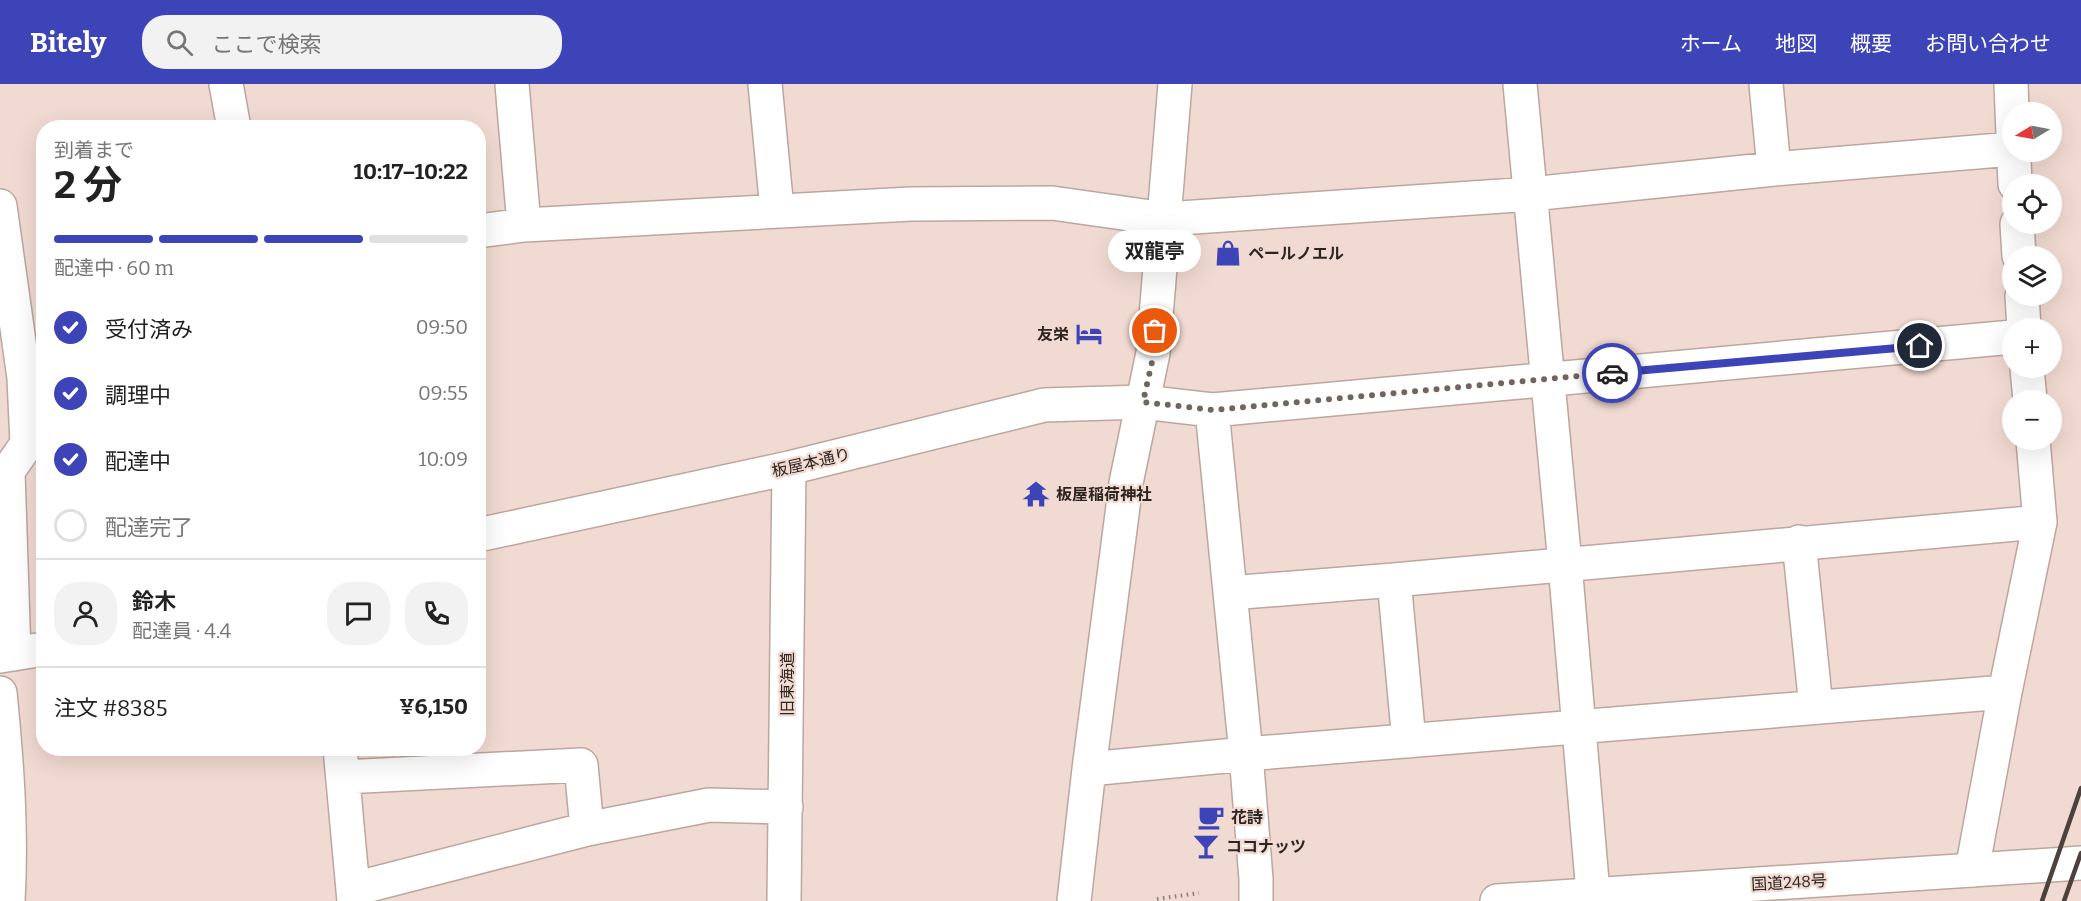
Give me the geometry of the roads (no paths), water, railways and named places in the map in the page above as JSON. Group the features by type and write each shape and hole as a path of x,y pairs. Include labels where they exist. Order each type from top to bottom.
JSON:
{"main road":[{"path":"226,84 233,120"},
{"path":"512,84 524,225"},
{"path":"765,84 777,210"},
{"path":"1074,901 1126,483 1154,353 1175,84"},
{"path":"1520,84 1593,893"},
{"path":"1766,84 1774,169"},
{"path":"2011,84 2011,102"},
{"path":"486,230 524,225 911,204 1052,204 1165,219 1531,194 1774,169 2002,150"},
{"path":"0,206 24,378 27,444 8,471 19,653"},
{"path":"1256,901 1246,754 1212,410 2002,338"},
{"name":"板屋本通り","path":"486,533 789,468 1044,405 1143,402 1212,410"},
{"path":"1972,870 2040,522 2034,450"},
{"name":"旧東海道","path":"784,901 789,468"},
{"path":"1230,593 2040,522"},
{"path":"1799,542 1816,707"},
{"path":"1394,580 1409,741"},
{"path":"1089,769 2005,692"},
{"path":"0,693 8,775 10,839 8,901"},
{"path":"587,829 581,765 342,763 354,895 587,829 709,805 786,807"},
{"name":"国道248号","path":"1497,901 2081,862"}],"railway":[{"path":"2042,901 2081,788"},
{"path":"2064,901 2081,853"}],"place":[{"name":"ペールノエル","path":"1228,253"},
{"name":"双龍亭","path":"1155,331"},
{"name":"友栄","path":"1089,334"},
{"name":"板屋稲荷神社","path":"1036,494"},
{"name":"花詩","path":"1211,817"},
{"name":"ココナッツ","path":"1206,846"}]}
